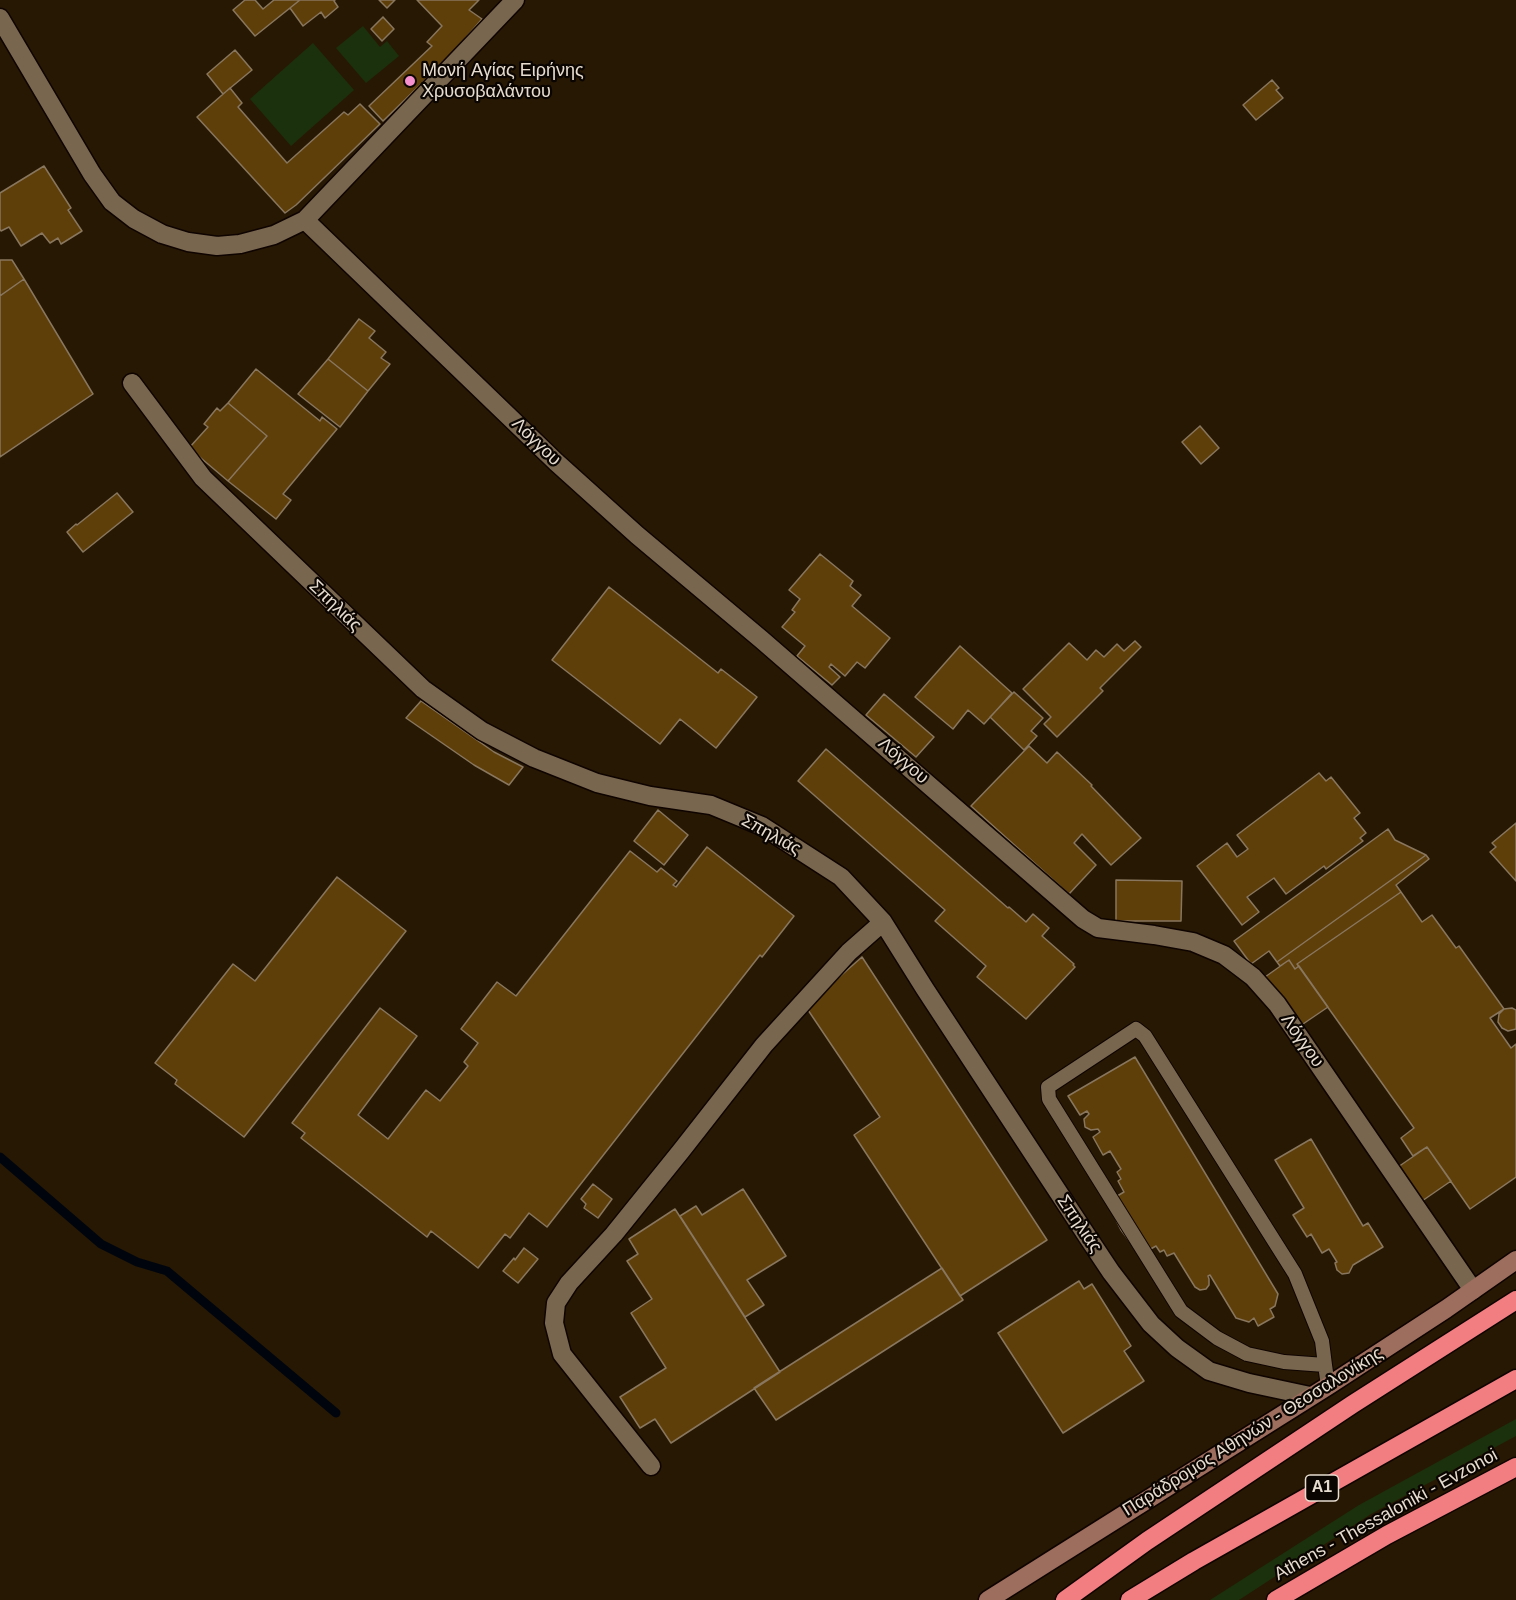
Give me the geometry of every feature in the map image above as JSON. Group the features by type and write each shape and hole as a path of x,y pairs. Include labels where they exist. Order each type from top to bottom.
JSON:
{"highway":[{"path":"1065,1600 1147,1541 1516,1300"},
{"name":"Α1","path":"1130,1600 1214,1549 1516,1379"},
{"name":"Athens - Thessaloniki - Evzonoi","path":"1276,1600 1387,1534 1516,1467"}],"main road":[{"name":"Παράδρομος Αθηνών - Θεσσαλονίκης","path":"988,1600 1328,1386 1516,1260"}],"street":[{"path":"0,18 92,174 112,202 134,219 162,234 188,242 217,246 240,244 274,235 305,220 515,0"},
{"name":"Λόγγου","path":"305,220 548,454 637,535 762,640 1083,919 1098,928 1154,934 1193,942 1224,955 1253,977 1277,1004 1473,1290"},
{"name":"Σπηλιάς","path":"132,383 203,478 423,689 482,731 534,758 597,783 650,796 711,805 762,826 842,877 883,922 988,1087 1111,1272 1151,1323 1177,1348 1209,1371 1249,1383 1310,1396"},
{"path":"651,1466 562,1354 554,1323 556,1303 569,1283 614,1234 764,1045 849,952 883,922"}],"lane":[{"path":"1325,1365 1284,1362 1247,1354 1217,1338 1181,1311 1049,1099 1048,1087 1136,1029 1145,1036 1295,1274 1322,1341 1328,1386"}],"green space":[{"path":"363,26 380,47 387,41 399,56 366,83 336,48"},
{"path":"313,43 354,90 291,146 250,99"},
{"path":"1516,1419 1516,1436 1371,1514 1239,1600 1210,1600 1359,1505"}],"building":[{"path":"245,0 255,0 263,9 274,0 300,0 255,36 233,10"},
{"path":"300,0 335,0 338,7 325,18 321,12 303,26 290,8"},
{"path":"379,0 395,0 387,8"},
{"name":"Μονή Αγίας Ειρήνης Χρυσοβαλάντου","path":"417,0 479,0 469,10 482,19 451,55 383,121 369,106 432,46 427,42 442,26"},
{"path":"383,17 394,29 382,41 371,29"},
{"path":"235,50 252,70 223,94 207,74"},
{"path":"1272,80 1279,88 1276,90 1283,98 1256,120 1243,105"},
{"path":"230,88 242,103 238,107 287,163 344,112 348,115 360,104 380,124 285,213 197,117"},
{"path":"44,166 71,208 68,210 82,231 61,244 58,238 50,243 42,233 21,246 9,227 1,231 0,229 0,193"},
{"path":"0,260 12,260 24,279 0,296"},
{"path":"24,279 93,394 0,457 0,296"},
{"path":"359,319 375,331 369,338 386,352 381,358 390,364 368,391 328,359"},
{"path":"328,359 368,391 340,427 298,394"},
{"path":"256,369 320,421 322,417 337,429 283,494 291,500 276,519 228,481 267,436 228,403"},
{"path":"228,403 267,436 228,481 189,448 208,427 204,424 217,408 220,411"},
{"path":"1200,426 1219,448 1201,464 1182,442"},
{"path":"117,493 133,512 83,552 67,532"},
{"path":"820,554 853,581 850,586 861,595 852,606 890,638 865,668 857,662 845,676 831,664 829,667 840,677 832,685 797,656 805,646 782,627 795,612 792,610 800,599 789,590"},
{"path":"609,587 718,673 721,669 757,697 716,748 680,719 660,744 552,660"},
{"path":"1135,641 1141,647 1100,688 1103,691 1057,737 1044,724 1051,717 1023,689 1069,643 1087,660 1096,650 1104,657 1117,644 1124,651"},
{"path":"960,646 1012,693 984,724 968,710 953,729 915,697"},
{"path":"1014,692 1043,718 1031,731 1037,736 1024,750 990,717"},
{"path":"884,694 934,737 916,757 866,715"},
{"path":"421,701 494,752 523,767 509,785 474,765 406,718"},
{"path":"1029,746 1047,763 1057,752 1092,785 1141,838 1111,865 1082,834 1074,843 1096,865 1069,894 971,806"},
{"path":"826,749 1008,908 1026,922 1033,914 1049,928 1042,936 1075,967 1026,1019 977,977 986,966 935,921 945,910 798,781"},
{"path":"1319,773 1326,781 1331,777 1360,813 1354,818 1366,833 1360,838 1363,841 1326,869 1324,866 1286,894 1274,878 1247,897 1259,912 1242,925 1197,866 1227,843 1237,857 1248,849 1237,835"},
{"path":"658,810 688,835 664,865 634,841"},
{"path":"1516,823 1516,881 1490,852 1496,847 1492,843"},
{"path":"1388,829 1395,840 1426,855 1277,962 1269,951 1251,964 1234,941"},
{"path":"707,847 794,916 762,957 760,955 547,1227 529,1213 510,1238 505,1234 478,1268 431,1231 427,1237 301,1138 305,1133 292,1123 380,1008 417,1036 358,1115 388,1139 426,1090 440,1101 468,1066 464,1062 478,1043 461,1029 497,982 516,996 630,851 657,872 661,868 677,881 673,885 676,887"},
{"path":"1426,855 1429,859 1396,885 1401,892 1297,964 1299,966 1295,969 1289,960 1280,966 1277,962"},
{"path":"337,877 406,931 244,1137 175,1084 177,1080 155,1063 233,964 255,981"},
{"path":"1116,880 1182,881 1181,921 1116,921"},
{"path":"1401,892 1422,922 1432,915 1456,948 1459,946 1504,1009 1490,1018 1511,1048 1516,1044 1516,1177 1470,1209 1427,1147 1413,1156 1401,1138 1414,1128 1297,964"},
{"path":"862,957 1047,1240 960,1296 854,1135 880,1117 808,1010 837,979"},
{"path":"1289,960 1295,969 1299,966 1328,1007 1300,1026 1265,977"},
{"path":"1504,1009 1516,1010 1516,1029 1508,1031 1498,1022 1499,1014"},
{"path":"1135,1057 1278,1294 1275,1306 1270,1309 1274,1317 1258,1326 1254,1318 1249,1322 1236,1318 1210,1275 1206,1289 1200,1290 1195,1287 1174,1253 1167,1256 1164,1250 1160,1252 1156,1246 1140,1255 1121,1230 1107,1202 1124,1192 1118,1181 1121,1179 1117,1172 1121,1169 1110,1151 1103,1155 1093,1137 1100,1132 1098,1129 1091,1130 1085,1127 1084,1119 1089,1114 1087,1111 1080,1115 1068,1096"},
{"path":"1311,1139 1363,1226 1368,1223 1383,1247 1353,1265 1349,1273 1342,1274 1337,1270 1335,1263 1337,1262 1329,1249 1322,1253 1311,1234 1307,1237 1293,1215 1304,1208 1275,1160"},
{"path":"1427,1147 1451,1181 1422,1201 1398,1167"},
{"path":"593,1184 612,1199 598,1218 584,1208 586,1204 581,1199"},
{"path":"743,1189 786,1256 747,1280 764,1305 745,1317 680,1216 696,1206 702,1215"},
{"path":"675,1209 780,1372 671,1443 655,1419 640,1428 620,1397 666,1368 631,1313 652,1299 627,1261 638,1254 629,1239"},
{"path":"524,1248 538,1259 518,1283 503,1271"},
{"path":"942,1268 963,1300 776,1420 754,1388"},
{"path":"1079,1281 1084,1289 1092,1284 1131,1346 1124,1351 1144,1381 1063,1433 998,1333"}],"waterway":[{"path":"0,1157 101,1244 137,1262 167,1271 336,1413"}],"place":[{"name":"Μονή Αγίας Ειρήνης Χρυσοβαλάντου","path":"410,81"}]}
